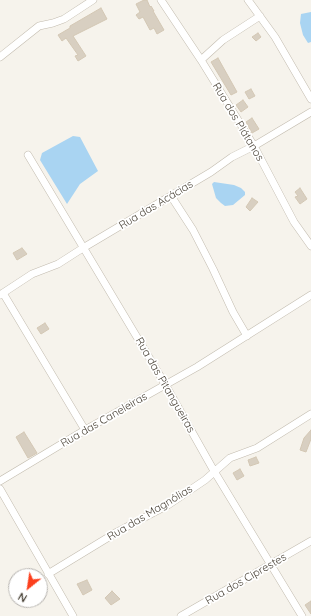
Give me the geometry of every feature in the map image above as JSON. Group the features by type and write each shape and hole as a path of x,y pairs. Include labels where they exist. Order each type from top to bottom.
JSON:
{"street":[{"path":"0,57 39,26 64,19 93,0"},
{"name":"Rua dos Plátanos","path":"161,0 201,60 254,146 294,222 311,246"},
{"path":"248,0 290,63 311,99"},
{"path":"201,60 223,40 260,16"},
{"name":"Rua das Acácias","path":"2,294 32,274 58,264 171,196 232,157 254,146 311,112"},
{"name":"Rua das Pitangueiras","path":"28,155 165,384 214,471 272,564 302,616"},
{"path":"171,196 193,230 233,312 247,336"},
{"path":"2,294 85,430"},
{"name":"Rua das Caneleiras","path":"0,481 85,430 198,366 311,296"},
{"name":"Rua das Magnólias","path":"48,574 118,532 168,505 205,480 230,458 257,448 311,414"},
{"path":"0,489 45,568"},
{"name":"Rua dos Ciprestes","path":"184,615 311,541"},
{"path":"48,574 73,616"}],"water":[{"path":"311,12 311,42 308,43 303,35 300,23 301,14"},
{"path":"73,136 80,137 98,171 80,184 67,204 40,160 42,153"},
{"path":"214,182 234,185 241,188 245,192 245,195 233,205 225,206 216,198 212,184"}],"building":[{"path":"147,0 150,7 151,6 164,30 157,34 154,28 150,30 143,17 139,19 136,15 140,12 136,4"},
{"path":"101,8 107,19 73,36 86,56 78,61 75,56 78,55 66,38 62,41 58,35 70,28 70,26"},
{"path":"258,33 261,37 256,41 252,37"},
{"path":"218,58 237,92 231,95 211,62"},
{"path":"251,89 255,96 249,99 245,92"},
{"path":"243,100 248,107 241,112 236,105"},
{"path":"252,118 259,129 252,133 246,122"},
{"path":"300,188 307,199 300,204 295,197 298,196 295,192"},
{"path":"252,198 258,202 250,211 246,207"},
{"path":"22,248 27,254 17,260 13,253"},
{"path":"45,323 49,329 41,334 37,328"},
{"path":"311,430 311,439 306,452 300,450 304,438"},
{"path":"24,432 37,453 28,458 16,437"},
{"path":"256,457 259,463 250,466 248,460"},
{"path":"240,469 244,476 237,480 233,473"},
{"path":"87,580 92,590 83,595 77,584"},
{"path":"112,591 120,599 111,605 105,598"},
{"path":"311,601 311,614 305,605"}]}
